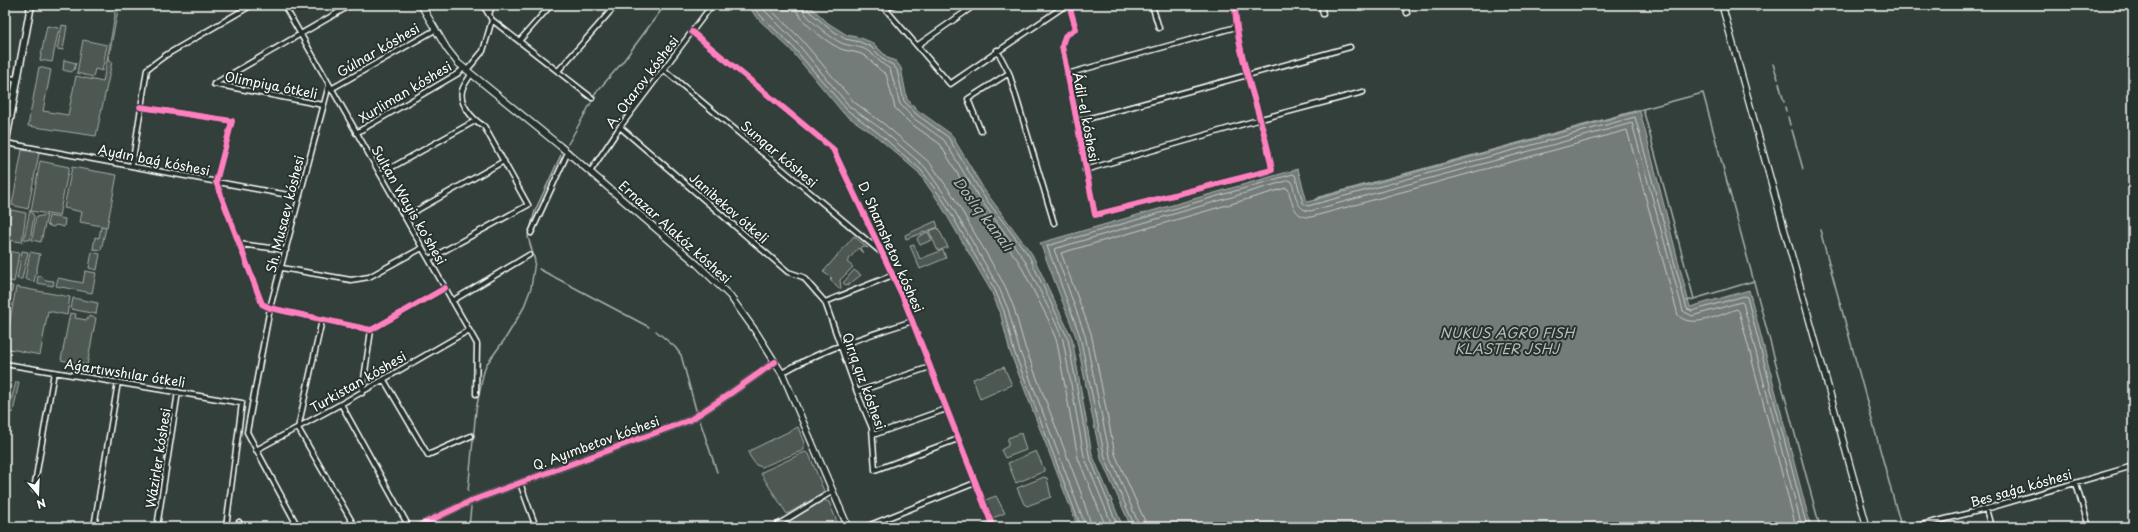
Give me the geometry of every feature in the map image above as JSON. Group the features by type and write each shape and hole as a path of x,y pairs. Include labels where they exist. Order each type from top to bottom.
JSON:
{"main road":[{"path":"5,144 31,5"},
{"name":"Ernazar Alakóz kóshesi","path":"421,5 447,49 467,71 568,152 697,264 730,296 782,373 848,527"},
{"path":"1722,5 1868,527"}],"street":[{"path":"132,166 147,69 166,55 252,5"},
{"name":"Sultan Wayis ko'shesi","path":"284,5 476,344 476,394"},
{"path":"301,35 351,5"},
{"path":"483,5 492,20 520,40 592,98"},
{"path":"489,15 492,5"},
{"path":"520,40 550,5"},
{"path":"558,71 616,5"},
{"name":"A. Otarov kóshesi","path":"590,172 620,127 712,5"},
{"path":"882,5 950,84 997,50 1066,5"},
{"path":"885,9 894,5"},
{"path":"918,45 975,5"},
{"name":"Ádil-el kóshesi","path":"1069,5 1076,29 1065,36 1062,46 1095,215 1272,170 1260,119"},
{"path":"1152,5 1159,28"},
{"path":"1235,5 1236,27 1246,75 1260,119"},
{"path":"1321,5 1323,14"},
{"path":"1405,5 1407,13"},
{"path":"429,259 528,205 484,126 475,121 464,104 462,91 467,71 483,51 492,20"},
{"path":"1067,74 1236,27"},
{"name":"Gúlnar kóshesi","path":"330,87 435,30"},
{"name":"D. Shamshetov kóshesi","path":"692,32 833,149 893,275 992,525"},
{"name":"Olimpiya ótkeli","path":"301,35 214,84 323,105"},
{"path":"1076,122 1350,47"},
{"path":"997,50 1009,73 1054,223"},
{"name":"Sunqar kóshesi","path":"663,69 883,254"},
{"name":"Xurliman kóshesi","path":"356,133 457,74 467,71"},
{"path":"981,131 968,99 1009,73"},
{"path":"5,78 18,79"},
{"name":"Sh. Musaev kóshesi","path":"298,527 247,432 270,308 282,268 323,105 330,87"},
{"path":"1085,170 1260,119 1363,92"},
{"path":"140,107 232,121 216,182 262,304 270,308 371,330 445,288"},
{"path":"380,174 475,121"},
{"name":"Janibekov ótkeli","path":"620,127 788,272 803,277 825,302"},
{"name":"Aydın baǵ kóshesi","path":"5,144 299,197"},
{"path":"531,233 568,152"},
{"path":"405,217 504,161"},
{"path":"240,244 286,250"},
{"path":"282,268 351,280 369,277 422,248"},
{"path":"452,301 530,255"},
{"path":"825,302 893,275"},
{"name":"Qırıq qız kóshesi","path":"825,302 857,392 872,428 876,470 958,439"},
{"path":"322,320 298,428 355,527"},
{"path":"782,373 796,364 840,346 912,321"},
{"path":"362,392 371,330"},
{"name":"Turkistan kóshesi","path":"256,450 384,380 469,330"},
{"name":"Q. Ayımbetov kóshesi","path":"416,527 468,502 690,420 775,362"},
{"name":"Aǵartıwshılar ótkeli","path":"5,364 242,403 226,527"},
{"path":"857,392 930,367"},
{"path":"34,489 54,372"},
{"path":"384,380 428,455 471,436"},
{"path":"94,527 118,382"},
{"name":"Wázirler kóshesi","path":"157,527 178,392"},
{"path":"341,404 409,527"},
{"path":"873,435 946,409"},
{"name":"Bes saǵa kóshesi","path":"1913,527 1986,509 2076,484 2133,466"},
{"path":"520,483 536,527"},
{"path":"865,527 975,483"},
{"path":"2076,484 2089,527"},
{"path":"774,527 833,491"},
{"path":"1986,509 1991,527"},
{"path":"240,522 242,527"},
{"path":"984,527 992,525"}],"shaded area":[{"path":"112,5 119,5 108,61 112,62 96,136 28,126 39,67 51,70 43,111 68,115 76,76 103,82 115,15"},
{"path":"62,25 67,26 63,50 57,49"},
{"path":"47,26 59,28 52,62 40,60"},
{"path":"83,40 107,45 102,71 95,69 93,77 77,73"},
{"path":"64,60 76,63 74,70 71,72 63,70"},
{"path":"22,150 39,153 28,209 12,205"},
{"path":"40,161 69,167 59,216 31,211"},
{"path":"72,167 117,175 107,227 80,222 82,212 64,208"},
{"path":"11,210 26,213 22,242 9,240 7,234"},
{"path":"30,210 34,216 30,240 24,239"},
{"path":"47,215 41,242 32,240 36,217"},
{"path":"49,216 65,219 64,227 56,225 53,227 47,225"},
{"path":"936,221 938,227 906,239 905,235"},
{"path":"101,227 106,228 101,250 93,249 95,237 99,238"},
{"path":"938,228 948,247 938,251 929,231"},
{"path":"928,232 932,240 920,245 917,239 919,236"},
{"path":"854,236 868,248 862,246 860,248 863,253 858,248 847,262 853,267 840,280 841,288 839,289 830,280 832,278 823,272"},
{"path":"914,245 920,259 943,250 946,258 920,269 910,246"},
{"path":"8,251 19,253 14,282 5,280 5,254"},
{"path":"22,251 28,252 22,279 17,279"},
{"path":"30,252 40,254 34,282 25,279"},
{"path":"92,252 100,254 97,270 89,268"},
{"path":"854,270 861,275 847,286 843,283"},
{"path":"85,271 96,273 92,293 56,286 58,278 83,283"},
{"path":"38,276 43,277 46,280 54,281 53,286 37,283"},
{"path":"5,285 13,286 5,327"},
{"path":"16,287 70,297 67,315 48,311 40,355 5,348"},
{"path":"73,298 98,303 96,314 71,309"},
{"path":"70,313 76,314 75,318 87,320 89,316 96,318 87,365 61,360"},
{"path":"1004,367 1012,385 980,399 973,379"},
{"path":"16,382 19,382 13,413 5,411 5,408 9,409"},
{"path":"798,427 804,443 804,450 762,467 756,465 749,455 749,451"},
{"path":"1021,433 1026,450 1005,458 1001,450 1008,446 1008,438"},
{"path":"1036,451 1045,471 1016,483 1008,463"},
{"path":"805,452 809,454 824,491 822,494 787,514 761,474 762,472"},
{"path":"1044,477 1047,478 1051,497 1027,506 1024,504 1017,488"},
{"path":"996,496 1005,513 993,518 985,500"},
{"path":"824,500 829,502 839,527 790,527 787,522"}],"water":[{"name":"Doslıq kanalı","path":"748,5 809,5 828,23 847,35 861,38 873,43 888,58 896,61 901,68 907,99 919,111 951,134 985,191 1032,254 1072,338 1092,454 1123,527 1078,527 1010,352 1000,312 991,291 939,202 919,173 875,135 844,114 790,49 756,17"},
{"name":"NUKUS AGRO FISH KLASTER JSHJ","path":"1640,111 1690,307 1749,290 1811,527 1131,527 1101,459 1076,337 1040,243 1298,169 1307,202"}],"waterway":[{"path":"593,96 621,64 665,5"},
{"path":"1773,64 1778,79"},
{"path":"1779,83 1784,102"},
{"path":"1643,109 1703,93 1820,527"},
{"path":"568,144 591,103"},
{"path":"1785,107 1786,111"},
{"path":"1315,200 1320,197 1643,109 1694,299"},
{"path":"1788,117 1790,125"},
{"path":"1792,130 1803,169"},
{"path":"468,491 476,410 483,375 486,365 505,339 523,309 531,288 535,261 528,237 535,211 561,155"},
{"path":"1820,230 1901,526"},
{"path":"539,269 649,327"},
{"path":"1687,301 1754,281"},
{"path":"656,331 675,347 681,355 696,410"},
{"path":"700,421 717,472"},
{"path":"469,527 471,507"}],"cycle path":[{"path":"1069,5 1076,29 1065,36 1062,46 1095,215 1272,170 1263,129 1240,47 1235,5"},
{"path":"692,32 833,149 902,295 993,527"},
{"path":"140,107 232,121 216,182 262,304 270,308 371,330 445,288"},
{"path":"416,527 471,501 690,420 775,362"}]}
